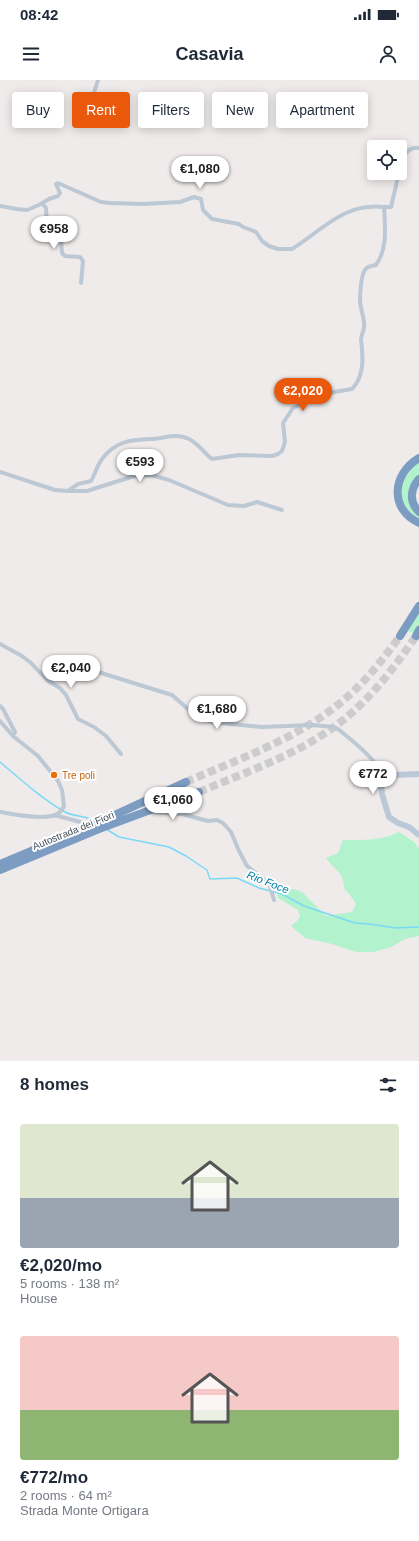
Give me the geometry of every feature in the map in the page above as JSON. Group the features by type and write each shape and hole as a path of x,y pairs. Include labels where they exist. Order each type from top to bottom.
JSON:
{"highway":[{"path":"419,458 409,464 402,473 398,490 400,502 405,512 419,523"},
{"path":"419,479 413,487 412,496 414,506 419,512"},
{"path":"400,636 419,606"},
{"name":"Autostrada dei Fiori","path":"0,870 15,861 186,782"},
{"name":"Autostrada dei Fiori","path":"0,864 15,861 199,792"}],"main road":[{"path":"419,774 411,776 392,775 384,778 381,784 382,794 389,817 398,823 409,827 419,835"}],"street":[{"path":"95,92 98,80"},
{"path":"407,152 414,147 419,148"},
{"path":"0,206 27,210 58,196 60,193 56,184 58,183 101,202 110,203 143,204 180,202 194,197 201,199 203,210 212,219 239,224 256,232 262,241 269,246 286,250 292,249 338,216 353,209 362,207 391,207 397,180"},
{"path":"42,203 46,208 47,226 61,239 62,253 65,256 80,257 83,261 82,283"},
{"path":"68,491 78,484 91,481 101,460 121,442 179,436 189,439 200,446 206,454 212,458 239,455 268,456 278,454 284,447 283,423 292,408 322,394 352,389 361,374 363,360 363,344 361,340 364,324 360,300 362,277 365,270 369,266 376,265 381,256 386,235 384,207"},
{"path":"0,472 54,490 68,491 87,491 134,476 151,475 169,480 228,505 244,506 257,502 282,510"},
{"path":"0,644 22,656 48,681 60,688 66,695 78,719 94,727 106,736 121,754"},
{"path":"48,681 67,674 77,667 82,667 172,695 189,710 212,722 262,727 312,725 334,727 362,749 374,762 380,774 384,778"},
{"path":"0,706 15,732 13,736"},
{"path":"0,721 13,736 38,756 58,781 64,806 60,813 54,815 25,816 0,812"},
{"path":"54,815 84,824 88,824 107,815 122,813 162,812 182,814 208,821 217,820 223,823 231,832 247,866 269,883 274,900"}],"green space":[{"path":"419,461 419,475 412,484 419,521 402,504 400,485 416,462"},
{"path":"419,612 419,625 414,634 408,631"},
{"path":"399,832 414,842 419,849 419,936 405,939 391,947 374,952 356,952 332,944 305,938 291,926 300,916 298,910 278,898 277,890 294,889 302,892 326,916 352,912 356,904 344,888 342,878 326,858 338,853 343,840 365,840 386,837"}],"waterway":[{"name":"Rio Foce","path":"0,762 56,807 69,814 94,821"},
{"name":"Rio Foce","path":"106,829 119,837 169,847 207,870 210,879 237,878 259,888 282,894 304,906 355,923 396,928 419,927"}],"tunnel":[{"path":"186,782 269,746 309,725 346,698 361,684 400,636"},
{"path":"199,792 288,754 306,745 338,724 361,705 381,683 416,636"}],"place":[{"name":"Tre poli","path":"54,775"}]}
